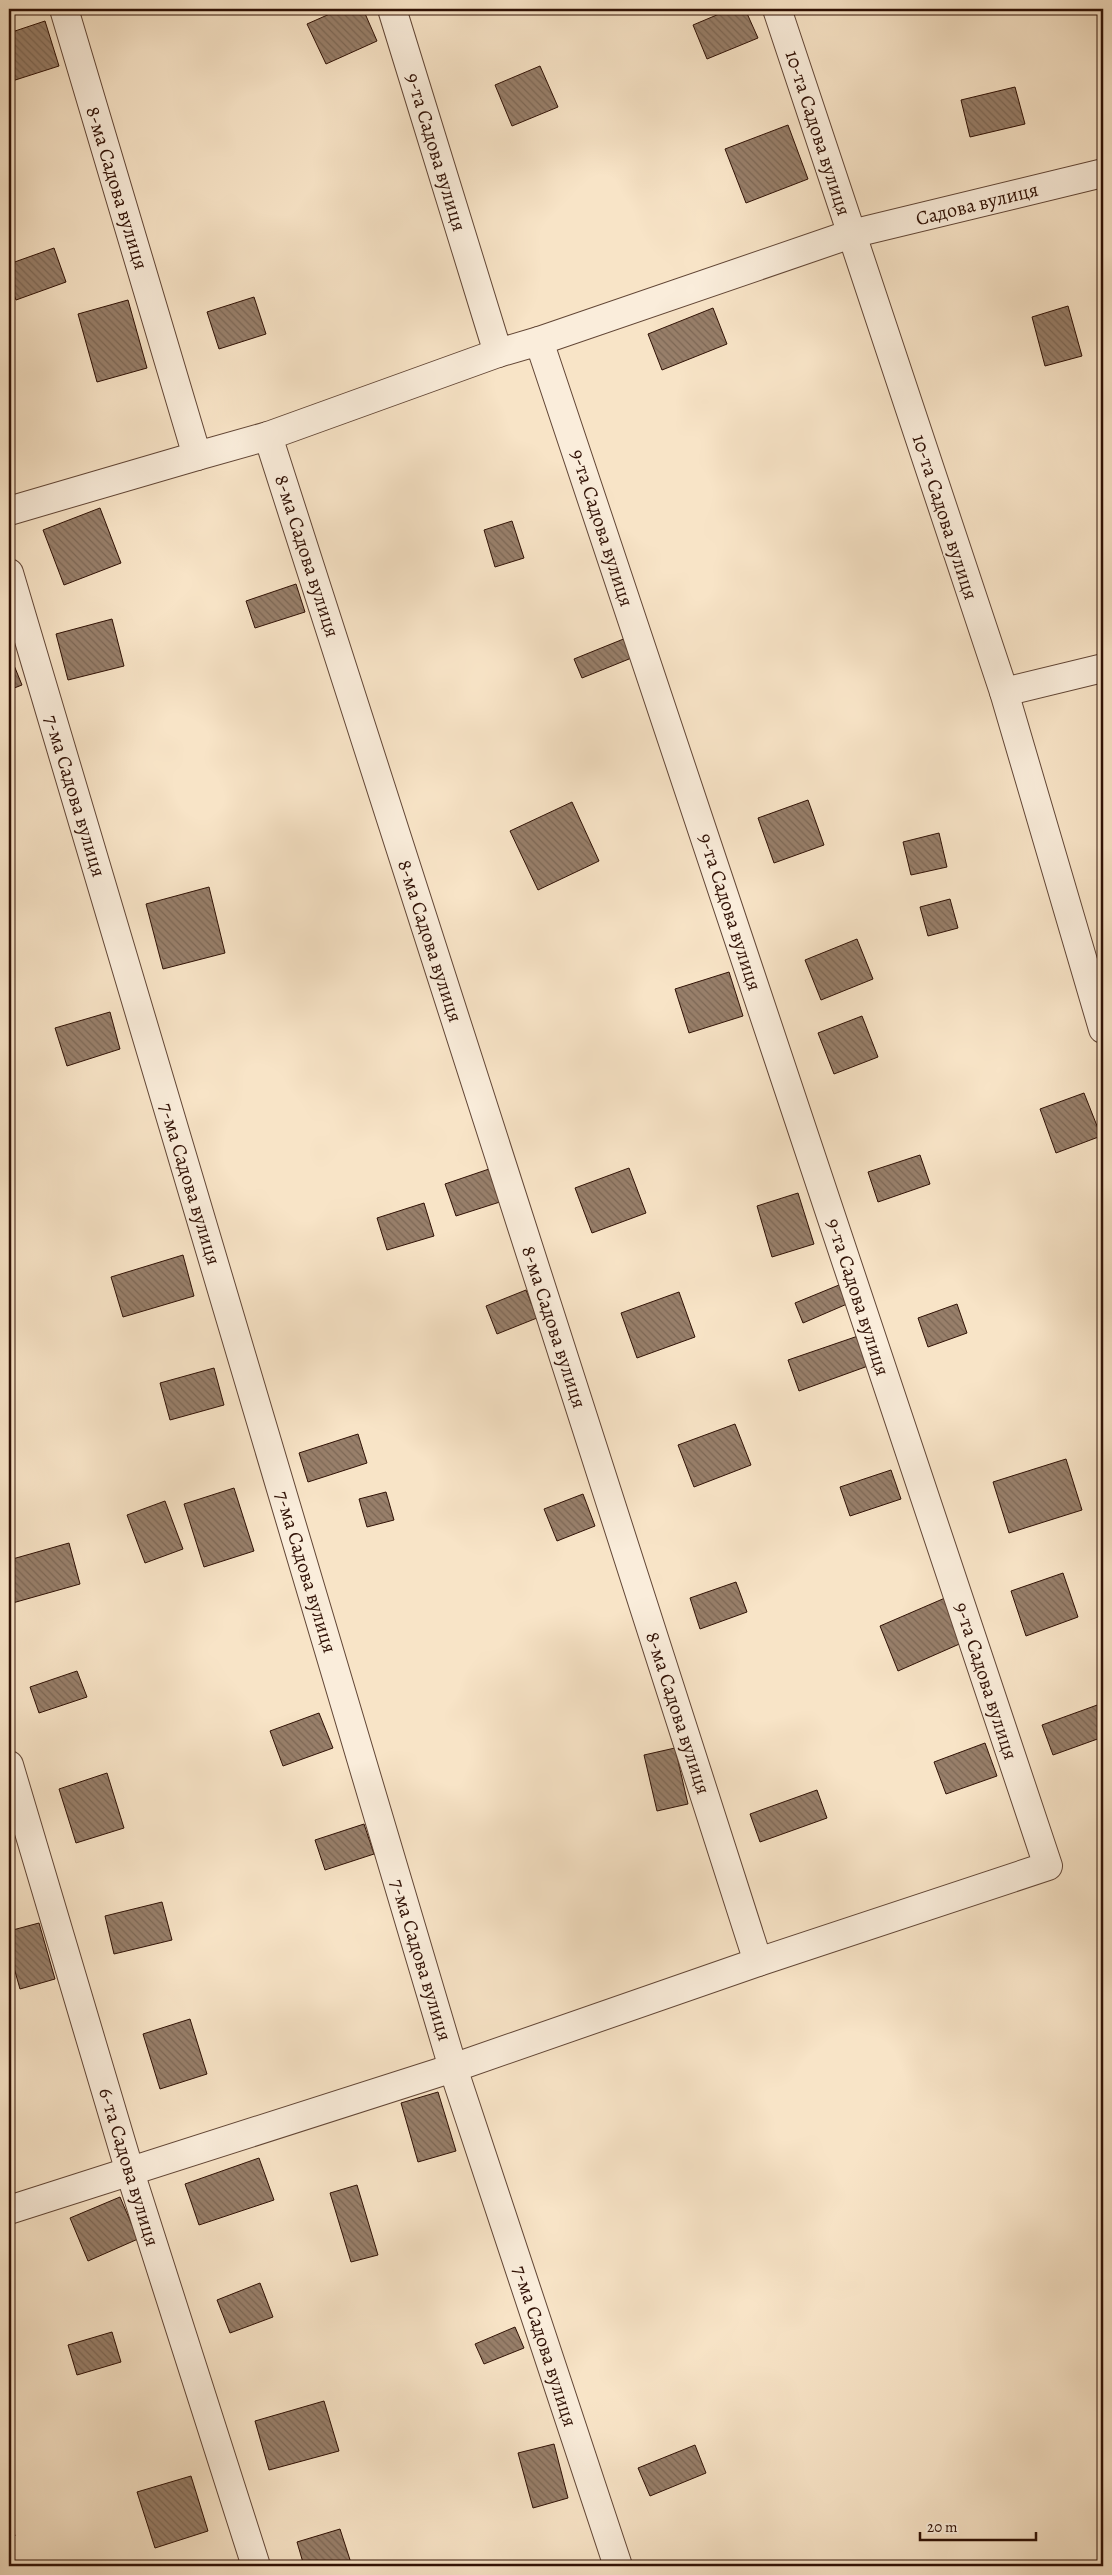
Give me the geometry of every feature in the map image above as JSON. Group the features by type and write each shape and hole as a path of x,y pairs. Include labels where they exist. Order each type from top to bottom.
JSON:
{"street":[{"name":"8-ма Садова вулиця","path":"64,9 197,456"},
{"name":"9-та Садова вулиця","path":"392,9 498,353"},
{"name":"10-та Садова вулиця","path":"777,9 1004,692 1103,1029"},
{"name":"Садова вулиця","path":"539,341 851,234 1103,173"},
{"path":"9,511 268,436 498,353 539,341"},
{"name":"9-та Садова вулиця","path":"539,341 1048,1866 758,1962"},
{"name":"8-ма Садова вулиця","path":"268,436 758,1962"},
{"name":"7-ма Садова вулиця","path":"9,573 454,2068 618,2566"},
{"path":"1004,692 1103,668"},
{"name":"6-та Садова вулиця","path":"9,1765 130,2172 256,2566"},
{"path":"9,2210 454,2068 758,1962"}],"building":[{"path":"341,9 363,9 377,41 326,64 307,24"},
{"path":"731,9 745,9 758,38 707,59 693,25"},
{"path":"45,21 59,66 9,82 9,33"},
{"path":"540,66 558,107 512,126 495,85"},
{"path":"1015,87 1025,124 970,137 961,100"},
{"path":"788,125 808,179 746,203 725,149"},
{"path":"54,248 66,282 16,300 9,281 9,264"},
{"path":"254,297 266,334 219,349 207,312"},
{"path":"128,300 147,368 97,382 78,314"},
{"path":"1068,306 1082,356 1045,366 1032,317"},
{"path":"713,308 727,344 662,370 648,334"},
{"path":"100,508 121,563 64,585 43,530"},
{"path":"512,521 524,558 495,567 484,530"},
{"path":"296,584 305,612 255,628 246,601"},
{"path":"112,619 124,666 68,680 56,634"},
{"path":"626,638 634,657 582,678 574,659"},
{"path":"11,658 22,685 9,690 9,659"},
{"path":"808,800 824,845 774,863 758,818"},
{"path":"572,802 599,861 538,890 510,831"},
{"path":"939,833 947,867 911,875 903,842"},
{"path":"209,887 225,953 163,969 146,904"},
{"path":"950,899 958,928 928,936 920,907"},
{"path":"857,939 873,979 821,1000 805,960"},
{"path":"729,972 743,1016 689,1033 675,989"},
{"path":"110,1012 120,1049 67,1066 55,1028"},
{"path":"862,1016 878,1057 834,1074 818,1033"},
{"path":"1084,1093 1101,1136 1056,1153 1040,1109"},
{"path":"920,1155 930,1184 878,1202 868,1172"},
{"path":"492,1168 503,1201 456,1216 445,1184"},
{"path":"629,1168 646,1213 592,1233 575,1188"},
{"path":"798,1193 814,1244 772,1257 757,1206"},
{"path":"424,1203 434,1236 387,1250 377,1218"},
{"path":"183,1255 194,1296 123,1317 111,1277"},
{"path":"839,1285 847,1304 803,1323 795,1303"},
{"path":"526,1290 537,1318 497,1334 486,1306"},
{"path":"679,1292 695,1337 637,1358 621,1313"},
{"path":"957,1304 967,1333 928,1347 918,1318"},
{"path":"858,1336 868,1366 799,1391 788,1360"},
{"path":"214,1368 224,1405 170,1420 160,1383"},
{"path":"735,1424 751,1465 694,1487 678,1445"},
{"path":"358,1434 367,1463 308,1482 299,1453"},
{"path":"1066,1459 1082,1510 1009,1533 993,1482"},
{"path":"891,1470 901,1499 850,1516 840,1487"},
{"path":"234,1488 254,1551 204,1567 184,1504"},
{"path":"386,1492 394,1520 367,1527 359,1499"},
{"path":"583,1494 595,1526 557,1541 544,1509"},
{"path":"165,1501 183,1549 145,1563 127,1515"},
{"path":"69,1543 80,1584 9,1604 9,1560"},
{"path":"1063,1573 1078,1617 1026,1636 1011,1591"},
{"path":"736,1582 747,1612 700,1629 690,1598"},
{"path":"945,1598 964,1642 898,1671 880,1626"},
{"path":"77,1671 87,1697 39,1713 30,1687"},
{"path":"1100,1704 1103,1713 1103,1737 1053,1755 1042,1725"},
{"path":"319,1713 333,1748 283,1766 270,1731"},
{"path":"985,1743 997,1776 946,1794 934,1762"},
{"path":"675,1748 688,1804 657,1811 644,1755"},
{"path":"107,1773 124,1828 76,1843 59,1789"},
{"path":"817,1790 827,1818 760,1842 750,1814"},
{"path":"364,1824 374,1854 325,1870 315,1840"},
{"path":"162,1902 172,1940 114,1954 105,1916"},
{"path":"39,1923 55,1979 20,1989 9,1950 9,1931"},
{"path":"190,2019 207,2074 160,2089 143,2034"},
{"path":"438,2092 456,2151 418,2162 401,2103"},
{"path":"259,2158 274,2200 199,2225 185,2184"},
{"path":"357,2185 378,2255 351,2262 330,2193"},
{"path":"120,2197 138,2239 88,2261 70,2218"},
{"path":"260,2283 273,2317 230,2333 217,2300"},
{"path":"515,2327 524,2348 484,2364 475,2344"},
{"path":"112,2332 121,2362 77,2375 68,2345"},
{"path":"324,2401 339,2451 269,2470 255,2421"},
{"path":"554,2444 568,2498 533,2508 518,2453"},
{"path":"695,2445 706,2473 650,2496 638,2468"},
{"path":"191,2476 208,2531 155,2548 137,2492"},
{"path":"9,2513 15,2536 9,2538"},
{"path":"340,2529 352,2566 304,2566 297,2542"}]}
